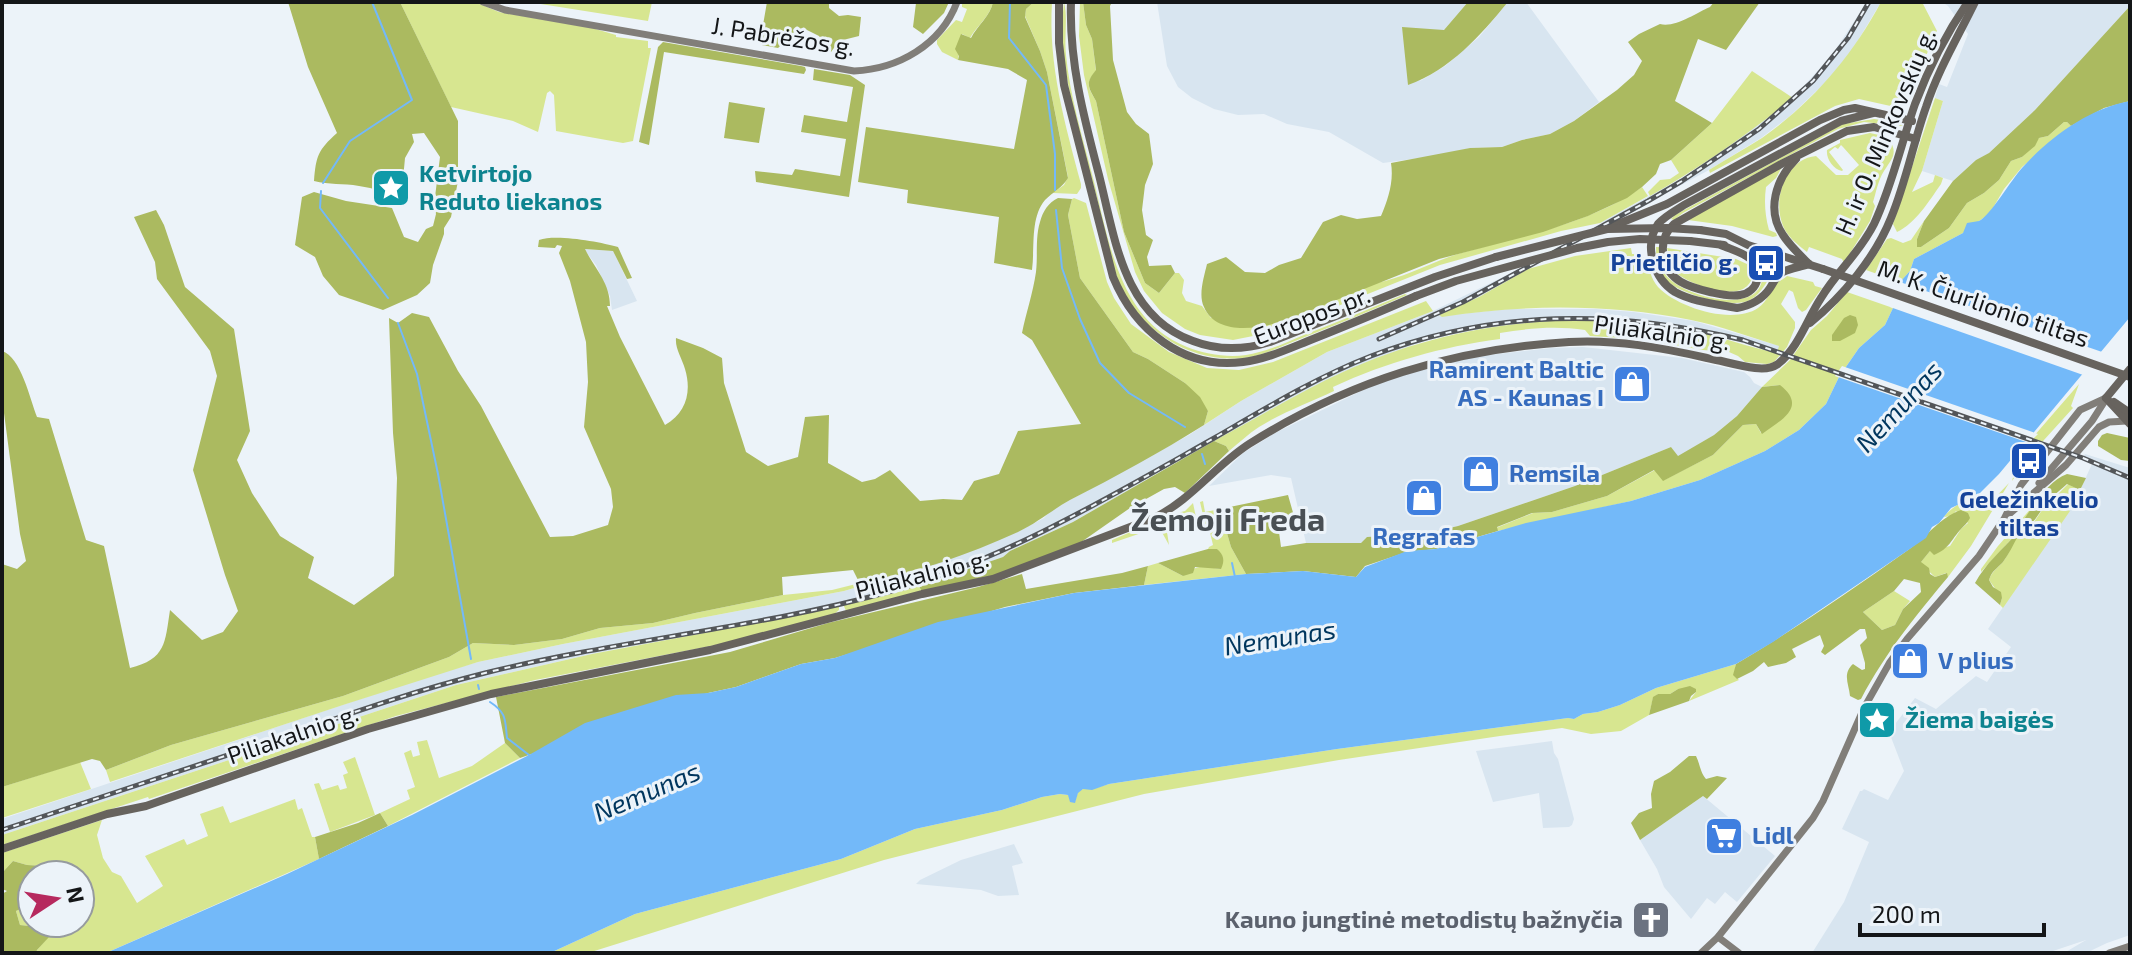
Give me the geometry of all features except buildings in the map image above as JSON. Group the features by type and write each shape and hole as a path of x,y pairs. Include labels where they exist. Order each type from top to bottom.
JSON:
{"main road":[{"name":"J. Pabrėžos g.","path":"483,2 505,10 854,71 888,66 929,43 945,24 957,2"},
{"name":"Europos pr.","path":"1059,2 1059,43 1064,85 1113,277 1126,305 1143,326 1157,339 1183,353 1224,363 1253,361 1416,296 1498,269 1592,245 1640,239 1721,245"},
{"name":"Europos pr.","path":"1071,2 1071,39 1078,93 1120,256 1133,291 1147,310 1169,330 1187,339 1213,347 1250,347 1270,342 1435,277 1496,257 1607,229 1700,230 1726,234 1748,245"},
{"name":"H. ir O. Minkovskių g.","path":"1806,326 1820,298 1852,260 1875,222 1927,73 1968,2"},
{"name":"H. ir O. Minkovskių g.","path":"1806,326 1829,308 1877,247 1891,218 1939,71 1975,2"},
{"path":"1607,229 1656,209 1835,113 1855,108 1921,124"},
{"path":"1809,264 1783,272 1759,299 1737,308 1678,294 1666,286 1659,279 1654,265 1652,241 1654,231 1664,218 1684,205 1841,121 1873,113"},
{"path":"1721,245 1742,254 1756,265 1756,285 1745,294 1727,296 1695,289 1676,279 1666,266 1663,245 1668,229 1674,224 1803,152 1861,128 1884,129 1916,139"},
{"path":"1803,152 1780,180 1774,202 1783,236 1809,264"},
{"path":"1721,245 1748,245 1809,264"},
{"name":"M. K. Čiurlionio tiltas","path":"1809,264 2130,377"},
{"name":"Piliakalnio g.","path":"2,849 107,814 156,803 368,729 491,694 721,647 922,594 993,579 1165,513 1194,492 1239,451 1281,426 1356,388 1414,367 1496,350 1589,341 1768,368 1781,360 1806,326"},
{"path":"2027,497 2092,421 2130,369"},
{"path":"2106,398 2129,419"},
{"path":"1701,953 1718,937 1813,818 1870,695 1890,662 1979,556 2004,519 2021,485 2080,410 2106,398"},
{"path":"2004,519 2066,465 2099,427 2129,419"},
{"path":"1718,937 1739,953"},
{"path":"2109,953 2130,946"}],"shaded area":[{"path":"1157,2 1468,2 1444,30 1420,81 1445,66 1479,37 1508,2 1526,2 1599,102 1550,134 1502,147 1470,148 1383,163 1329,132 1287,124 1264,114 1238,115 1214,109 1192,98 1178,87 1167,66"},
{"path":"1867,2 1881,2 1851,52 1828,80 1790,116 1709,170 1620,218 1600,223 1684,177 1793,98 1832,55"},
{"path":"1942,2 2130,2 2130,6 2035,110 1988,154 1976,160 1953,181 1922,171 1943,101 1935,98 1939,84 1947,87 1968,34"},
{"path":"584,249 613,251 637,301 612,310 610,296 596,265"},
{"path":"1528,269 1440,316 1508,309 1634,312 1694,321 1780,346 1777,354 1688,330 1579,321 1498,326 1418,343 1341,373 1073,522 1003,557 919,586 794,616 592,654 456,685 2,835 2,819 429,676 563,644 844,591 982,547 1044,518 1050,511 1189,435 1327,352 1433,311 1505,276"},
{"path":"1583,347 1682,358 1744,372 1762,387 1737,416 1714,435 1678,457 1671,447 1575,486 1458,526 1389,542 1384,536 1361,543 1306,543 1291,478 1271,475 1209,486 1243,453 1275,433 1390,377 1479,356"},
{"path":"2085,454 2130,468 2130,935 2086,953 2064,953 2086,940 2047,953 1812,953 1844,902 1869,842 1842,829 1860,791 1864,789 1888,800 1904,771 1889,732 1915,698 1936,709 1976,676 1987,682 2011,647 1988,629 2069,511 2056,502 2063,493 2075,501 2092,464 2082,459"},
{"path":"1552,741 1574,819 1569,827 1543,828 1539,793 1493,802 1476,751"},
{"path":"1703,796 1775,856 1737,902 1725,892 1715,904 1707,898 1691,919 1664,887 1640,840"},
{"path":"1014,844 1023,863 1012,866 1019,895 998,896 981,890 916,884 961,860"}],"green space":[{"path":"288,2 400,2 458,121 458,181 451,217 444,228 430,283 417,295 383,310 339,295 323,276 315,257 295,245 302,197 314,192 392,208 404,237 418,242 426,229 433,226 440,157 424,133 412,134 414,142 405,158 401,201 370,188 314,181 319,154 337,133 308,67"},
{"path":"400,2 475,2 499,12 648,41 648,48 651,48 633,141 623,143 556,131 554,95 550,91 538,132 513,121 451,107"},
{"path":"528,2 652,2 648,21"},
{"path":"767,2 829,2 829,8 839,16 861,17 859,36 839,41 831,52 819,36 805,29 778,48 762,45"},
{"path":"949,2 944,13 923,34 913,27 916,3"},
{"path":"962,2 993,2 970,38 962,34 958,60 942,52 937,40 956,20 962,22 967,9 962,7"},
{"path":"993,2 1034,2 1026,9 1025,17 1047,72 1068,178 1040,207 1034,233 1032,270 994,263 999,217 907,203 908,190 858,182 866,127 1014,149 1027,80 1008,69 958,60 955,49 961,34 971,38"},
{"path":"1034,2 1052,2 1055,71 1081,184 1077,194 1053,193 1064,185 1068,177 1047,72 1025,16 1026,9"},
{"path":"1064,2 1070,85 1111,249 1131,297 1145,317 1164,334 1201,352 1224,356 1246,355 1275,347 1407,295 1250,357 1207,356 1190,351 1158,333 1133,307 1110,257 1067,79 1062,34"},
{"path":"1080,2 1083,2 1086,25 1092,39 1096,71 1089,82 1090,89 1096,101 1124,232 1145,283 1159,293 1175,273 1179,273 1184,280 1182,293 1186,301 1202,306 1211,318 1385,281 1455,255 1579,219 1622,200 1642,187 1648,196 1600,223 1440,265 1273,332 1233,340 1200,335 1162,313 1144,291 1135,272 1108,179 1084,75 1079,36"},
{"path":"1083,2 1112,2 1113,60 1127,112 1149,134 1153,164 1145,185 1142,210 1146,235 1153,240 1147,257 1149,266 1171,265 1175,273 1159,293 1145,283 1124,232 1096,101 1089,85 1096,70"},
{"path":"1468,2 1508,2 1451,61 1408,85 1402,27 1444,30"},
{"path":"1714,2 1760,2 1726,50 1698,39 1675,101 1712,123 1671,160 1660,164 1656,174 1627,198 1543,232 1439,259 1274,324 1240,328 1219,323 1210,317 1202,302 1207,264 1226,257 1245,272 1265,273 1301,258 1323,222 1341,215 1357,219 1381,216 1391,184 1391,163 1470,148 1502,147 1550,134 1574,121 1634,75 1642,61 1628,42 1660,24 1685,19"},
{"path":"1881,2 1922,2 1937,31 1902,105 1895,107 1859,99 1835,106 1710,173 1709,170 1781,124 1830,77"},
{"path":"2130,6 2130,101 2104,108 2071,126 2064,122 2048,136 2039,138 2022,157 2011,161 1999,180 1967,203 1949,228 1917,247 1924,221 1953,181 2035,110"},
{"path":"663,42 801,66 806,70 804,74 664,52 649,145 639,142 658,47"},
{"path":"814,69 850,75 865,85 849,197 756,182 755,171 792,175 795,169 840,176 846,139 801,132 804,115 847,122 853,87 813,80"},
{"path":"1752,71 1793,98 1723,150 1650,196 1648,192 1660,180 1670,179 1679,173 1671,160 1712,123"},
{"path":"1935,98 1943,101 1922,171 1912,192 1933,182 1935,175 1943,178 1922,211 1897,232 1893,224"},
{"path":"729,102 765,108 759,143 724,138"},
{"path":"1874,119 1903,126 1864,122 1838,129 1671,219 1843,124"},
{"path":"2064,122 2071,126 2022,167 1990,213 1963,233 1914,259 1910,271 1900,282 1888,278 1891,273 1881,269 1880,275 1866,270 1887,239 1903,243 1911,240 1924,221 1917,239 1921,247 1949,228 1967,203 1999,180 2011,161 2022,157 2039,138 2048,136"},
{"path":"1870,133 1888,137 1894,152 1879,182 1870,221 1844,263 1842,259 1809,247 1807,252 1789,236 1782,223 1779,202 1784,181 1797,164 1816,156 1836,175 1848,175 1859,165 1841,145 1829,152 1843,170 1839,170 1829,160 1827,150 1840,140"},
{"path":"1782,167 1766,187 1765,193 1769,230 1777,236 1688,220"},
{"path":"1058,198 1072,199 1068,215 1080,278 1133,352 1185,383 1200,397 1208,411 1204,425 1025,528 961,556 861,586 853,570 782,577 783,595 653,623 600,628 562,639 514,645 473,643 449,657 343,696 171,745 106,770 100,761 92,759 2,787 2,564 17,569 26,561 2,398 2,351 20,370 37,417 49,419 86,540 104,546 130,668 151,660 162,648 170,610 202,640 223,632 238,611 193,470 217,376 210,351 157,279 155,262 134,217 156,210 185,287 234,329 250,431 237,460 252,493 280,536 314,557 308,578 354,605 394,576 397,478 389,318 398,323 412,313 429,317 481,406 550,537 573,536 608,525 613,507 611,489 584,427 588,382 586,342 559,253 562,246 538,247 539,240 547,238 578,239 618,247 632,278 627,279 613,251 585,249 607,290 610,306 607,306 620,337 665,425 678,414 687,394 687,378 676,338 722,358 724,383 746,452 768,466 798,457 805,417 829,415 828,463 862,482 890,470 920,501 962,500 974,481 999,474 1018,431 1081,424 1032,340 1022,333 1036,272 1040,222 1046,208"},
{"path":"1074,198 1086,203 1107,282 1131,324 1169,352 1207,368 1239,370 1273,362 1426,301 1433,311 1327,352 1204,425 1208,411 1185,383 1133,352 1080,278 1068,215"},
{"path":"1656,247 1659,247 1662,269 1673,282 1687,290 1724,300 1741,299 1755,293 1762,281 1760,262 1777,266 1754,297 1742,303 1730,303 1691,294 1669,283 1659,270"},
{"path":"1631,248 1632,254 1646,258 1652,277 1667,295 1706,312 1747,313 1758,308 1777,283 1787,276 1813,282 1822,288 1802,312 1793,292 1789,290 1781,304 1795,322 1795,328 1787,347 1774,362 1767,364 1745,362 1729,352 1640,339 1590,336 1585,330 1553,328 1511,331 1500,333 1500,339 1415,357 1353,378 1333,387 1334,391 1268,422 1229,451 1226,446 1214,441 1327,380 1384,355 1469,331 1513,324 1601,320 1645,323 1700,332 1777,353 1779,346 1713,325 1630,311 1535,308 1439,315 1528,269 1575,256"},
{"path":"1667,248 1736,259 1747,264 1753,273 1749,284 1741,290 1717,291 1691,282 1672,270"},
{"path":"1847,292 1893,308 1885,325 1859,348 1839,377 1826,404 1799,430 1765,451 1700,480 1631,501 1498,531 1496,528 1533,513 1552,512 1607,496 1655,470 1664,480 1713,455 1743,425 1756,424 1761,433 1780,385 1762,387 1790,360 1811,330"},
{"path":"1850,315 1856,317 1858,325 1855,333 1840,341 1832,341 1832,335 1844,318"},
{"path":"2079,384 2071,406 2073,408 2012,481 2018,458 2028,443"},
{"path":"1780,385 1792,400 1789,412 1783,418 1762,434 1756,424 1743,425 1713,455 1663,481 1654,470 1607,496 1552,512 1532,513 1497,527 1498,531 1436,549 1407,552 1365,566 1356,577 1303,571 1246,574 1231,547 1220,509 1288,495 1294,516 1284,518 1286,530 1279,532 1281,547 1306,543 1361,543 1367,537 1384,536 1389,542 1458,526 1575,486 1671,447 1678,456 1714,435 1737,416 1762,387"},
{"path":"2107,433 2130,438 2130,461 2121,460 2098,446 2102,435"},
{"path":"1214,441 1226,446 1229,451 1185,493 1175,487 1164,489 1130,508 1077,545 993,577 922,592 919,586 1003,557 1073,522"},
{"path":"2067,474 2086,478 2080,490 2067,484 2047,502 2032,523 2023,529 2019,526 2046,489"},
{"path":"2009,483 1971,546 1948,577 1946,573 1935,577 1920,563 1930,551 1950,546 1968,523 1956,511 1952,516 1944,517 1950,510 1973,494 1978,495 1978,500 1986,507"},
{"path":"2068,484 2080,490 2075,502 2063,494 2056,501 2070,511 2003,608 2000,605 2002,598 1989,580 2007,556 2016,534 1981,572 1981,569 2041,497 2020,525 2027,529 2051,497"},
{"path":"1203,501 1205,512 1220,509 1231,547 1246,574 1144,585 1148,566 1158,563 1183,576 1200,567 1221,569 1217,549 1208,549 1213,545 1200,502"},
{"path":"1193,503 1198,527 1176,533 1173,514 1185,511"},
{"path":"1961,510 1968,513 1970,518 1946,547 1934,555 1930,551 1921,562 1935,577 1947,573 1948,577 1912,621 1861,699 1850,696 1847,675 1853,664 1865,669 1860,645 1867,638 1865,629 1860,629 1825,655 1821,652 1824,646 1820,635 1792,649 1796,657 1786,663 1768,667 1764,662 1737,679 1733,675 1736,664 1866,580","holes":["1904,579 1920,583 1921,592 1903,609 1895,625 1882,630 1863,612 1894,591"]},
{"path":"1170,515 1173,531 1167,532 1169,545 1159,527 1112,543 1112,540"},
{"path":"2017,533 2007,556 1989,580 2001,592 2000,605 1975,583"},
{"path":"1217,549 1221,554 1221,569 1195,567 1193,573 1183,576 1158,563"},
{"path":"1148,566 1144,585 1074,593 1005,607 835,658 801,664 520,758 505,743 496,697 730,652 828,623 1022,574 1026,589"},
{"path":"860,583 861,586 844,591 478,662 110,782 106,770 171,745 343,696 449,657 473,643 514,645 562,639 600,628 653,623 783,595 832,590"},
{"path":"919,586 922,592 846,611 843,604"},
{"path":"1894,591 1910,601 1895,625 1882,630 1863,612"},
{"path":"839,605 839,610 833,615 716,645 535,680 396,716 2,845 2,835 456,685 592,654"},
{"path":"1736,664 1734,675 1739,680 1689,701 1696,689 1658,694 1653,698 1649,715 1621,731 1591,734 1562,728 1500,736 1144,794 884,860 588,953 550,953 635,914 841,859 915,829 1002,810 1042,797 1060,794 1068,795 1075,801 1078,792 1083,789 1109,784 1337,749 1574,719 1620,705 1656,688"},
{"path":"1690,686 1696,692 1689,701 1649,715 1653,697"},
{"path":"427,740 439,778 472,766 505,743 520,758 388,826 380,813 410,799 407,790 415,787 404,753 411,750 413,757 420,755 417,742"},
{"path":"1689,756 1696,756 1706,779 1717,776 1727,778 1707,799 1703,796 1640,840 1631,823 1639,813 1652,808 1654,781"},
{"path":"355,757 375,815 330,832 314,784 319,783 322,790 338,785 340,790 347,788 343,775 348,773 343,762"},
{"path":"80,762 91,789 2,818 2,787"},
{"path":"295,799 298,810 302,808 312,837 315,837 319,859 106,953 36,953 46,939 96,939 96,859 16,859 2,873 2,853 102,820 97,835 103,858 112,872 121,876 137,903 163,886 145,856 184,839 187,845 208,836 200,814 223,806 230,823"},
{"path":"380,813 388,826 319,859 315,837"},
{"path":"13,861 16,862 16,939 47,939 36,953 2,953 2,894 7,891 2,889 2,873"}],"water":[{"name":"Nemunas","path":"2130,101 2130,317 1978,495 1973,494 1951,508 1932,527 1926,538 1736,664 1656,688 1620,705 1574,719 1337,749 1109,784 1092,790 1083,789 1075,803 1070,802 1068,795 1042,797 1002,810 915,829 841,859 635,914 550,953 106,953 412,815 585,723 676,695 736,687 801,664 835,658 938,622 1074,593 1246,574 1303,571 1356,577 1365,567 1407,551 1436,549 1526,523 1631,501 1700,480 1765,451 1799,430 1826,404 1839,377 1859,348 1885,325 1900,282 1910,271 1914,259 1963,233 1967,223 1984,218 2022,168 2057,135 2099,110"}],"pier":[{"path":"1897,281 2105,353 2086,376 1890,307"},
{"name":"Geležinkelio tiltas","path":"1842,366 2038,434 2029,443 1835,376"}],"waterway":[{"path":"323,183 350,141 412,100 372,2"},
{"path":"1010,2 1009,38 1046,85 1055,154 1055,190"},
{"path":"321,191 320,208 388,298"},
{"path":"1056,210 1062,268 1100,363 1129,393 1185,427"},
{"path":"398,323 417,374 471,659"},
{"path":"1202,454 1205,464"},
{"path":"1232,563 1235,577"},
{"path":"478,685 479,689"},
{"path":"490,702 502,713 507,738 529,755"}],"railway":[{"path":"1379,339 1463,302 1648,201 1759,129 1813,81 1848,38 1869,2"},
{"path":"2,830 458,680 586,651 842,604 935,577 1058,524 1331,373 1371,356 1463,329 1509,322 1602,319 1649,323 1743,340 2083,458 2130,478"}],"place":[{"name":"Ketvirtojo Reduto liekanos","path":"391,188"},
{"name":"Prietilčio g.","path":"1766,263"},
{"name":"Ramirent Baltic AS - Kaunas I","path":"1632,384"},
{"name":"Geležinkelio tiltas","path":"2029,461"},
{"name":"Remsila","path":"1481,474"},
{"name":"Regrafas","path":"1424,498"},
{"name":"V plius","path":"1910,661"},
{"name":"Žiema baigės","path":"1877,720"},
{"name":"Lidl","path":"1724,836"},
{"name":"Kauno jungtinė metodistų bažnyčia","path":"1651,920"}],"district":[{"name":"Žemoji Freda","path":"1228,520"}]}
